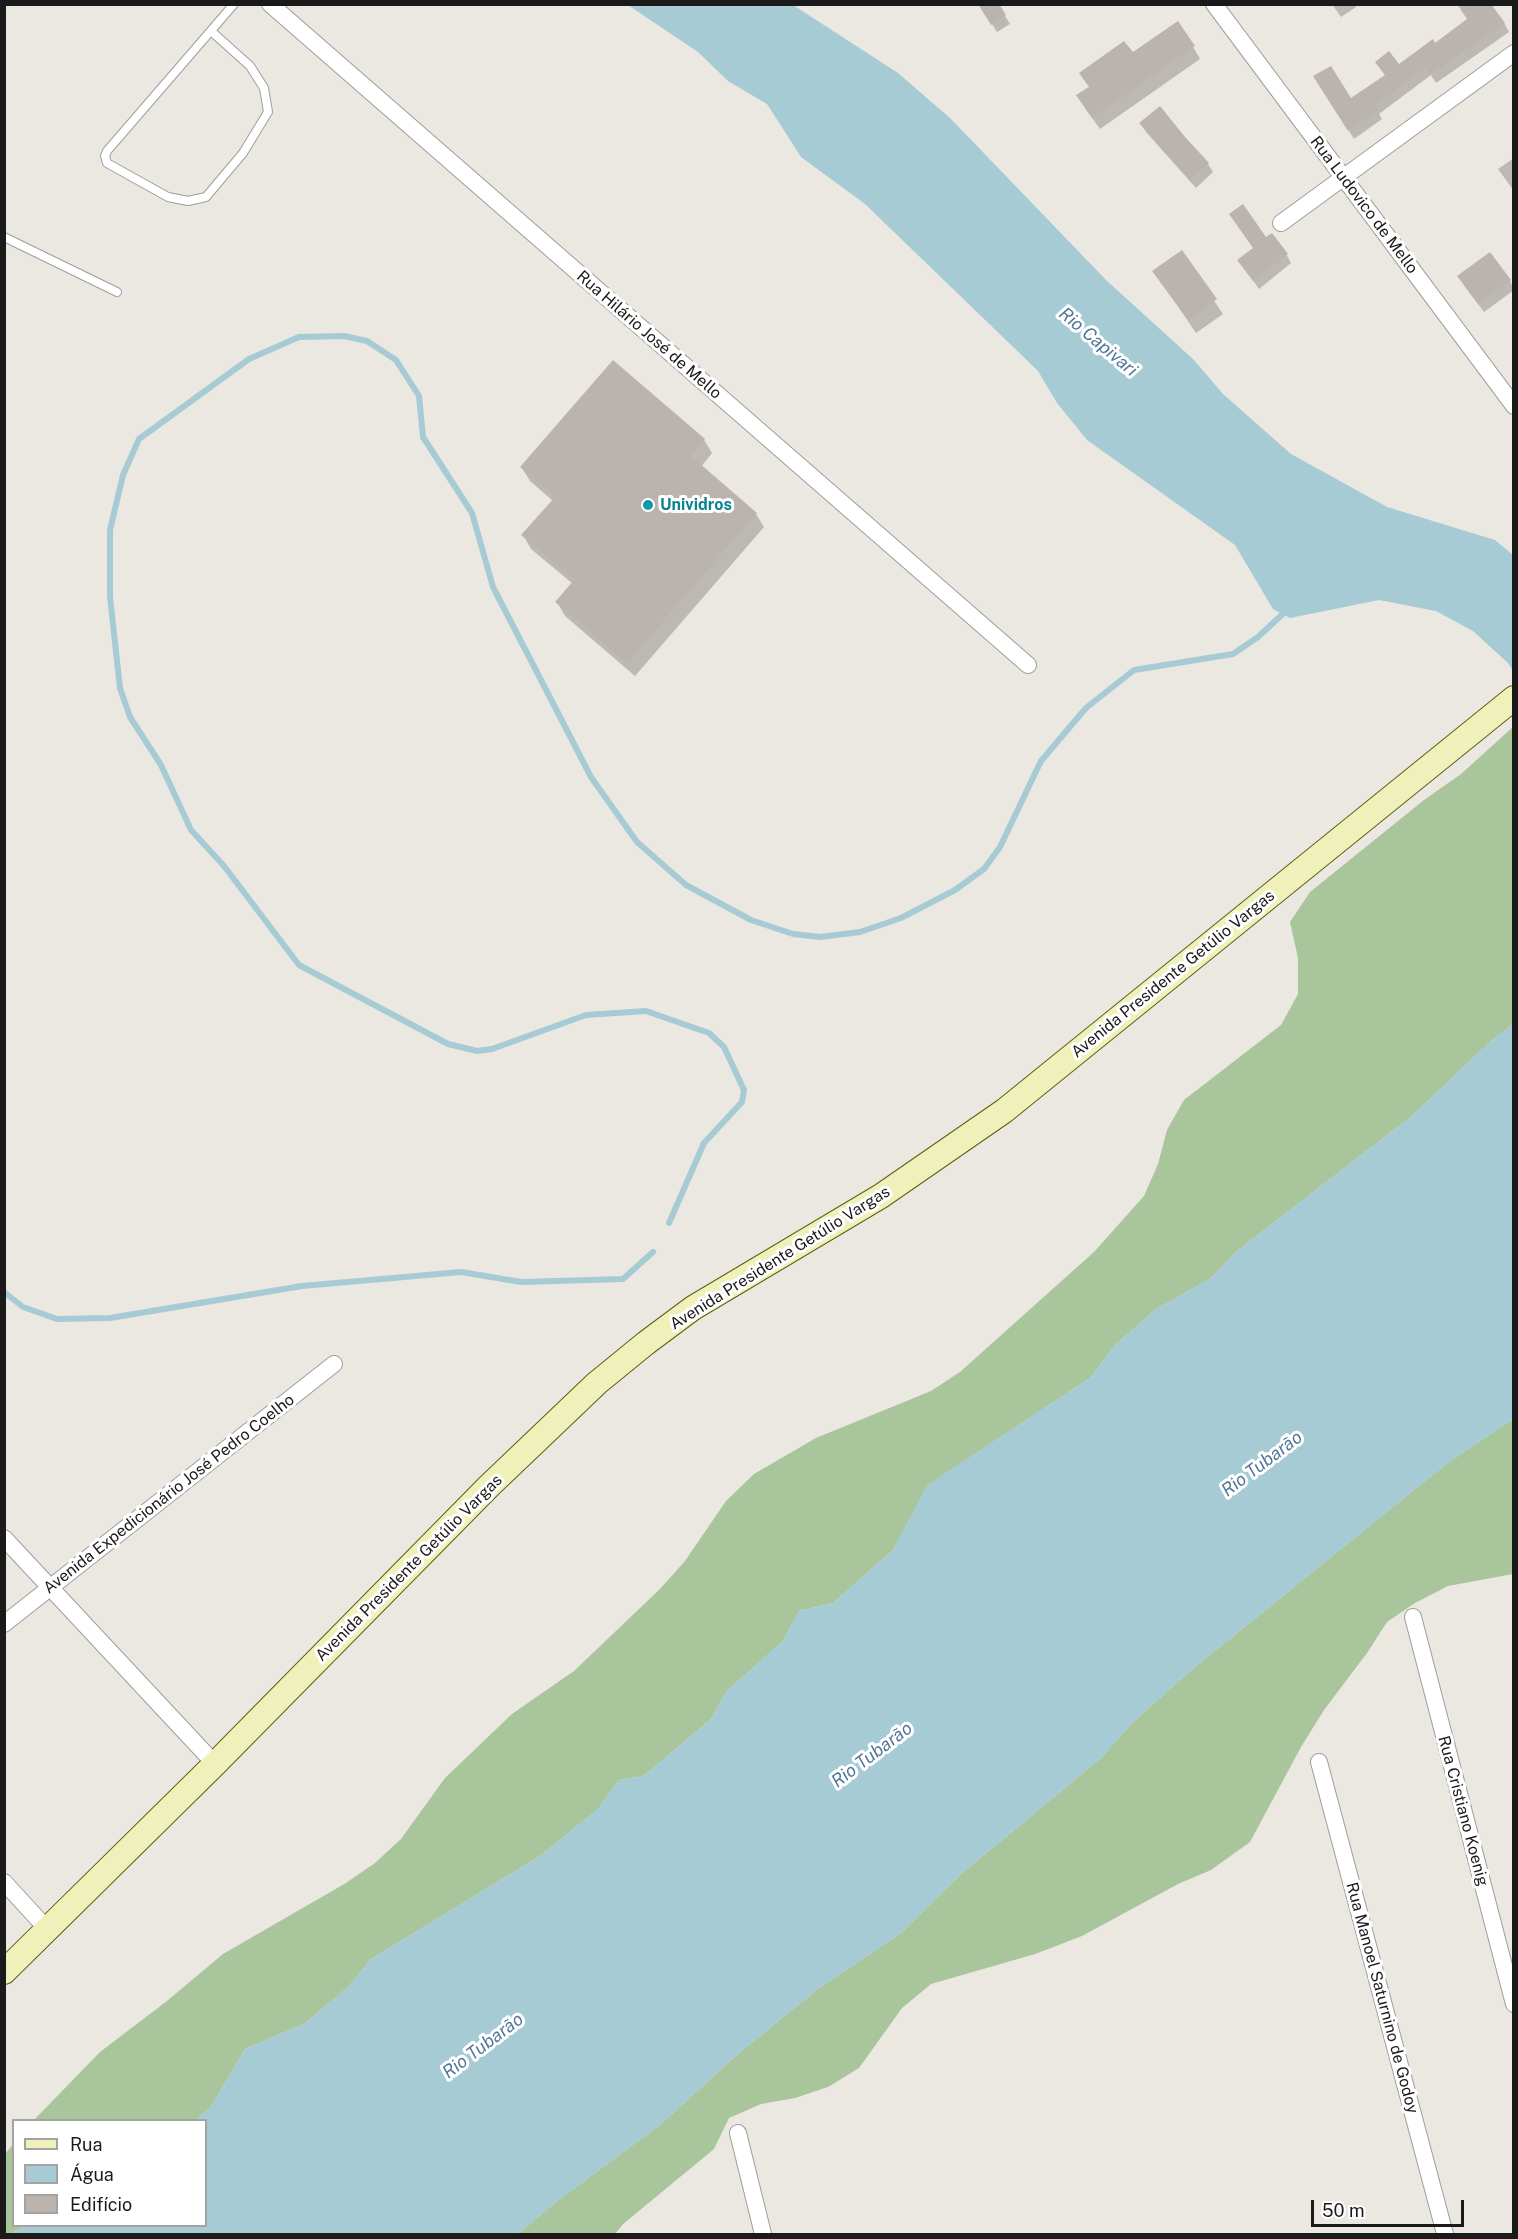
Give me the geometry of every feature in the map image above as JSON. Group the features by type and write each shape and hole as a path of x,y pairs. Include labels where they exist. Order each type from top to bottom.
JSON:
{"main road":[{"name":"Avenida Presidente Getúlio Vargas","path":"4,1972 215,1764 545,1431 638,1349 693,1308 881,1196 1004,1111 1509,701"}],"street":[{"name":"Rua Hilário José de Mello","path":"270,4 1028,665"},
{"name":"Rua Ludovico de Mello","path":"1214,4 1514,406"},
{"path":"1281,224 1514,53"},
{"name":"Avenida Expedicionário José Pedro Coelho","path":"4,1624 334,1364"},
{"path":"4,1539 215,1764"},
{"name":"Rua Cristiano Koenig","path":"1413,1617 1514,2004"},
{"name":"Rua Manoel Saturnino de Godoy","path":"1319,1762 1445,2235"},
{"path":"4,1882 47,1929"},
{"path":"738,2133 763,2235"}],"lane":[{"path":"211,31 250,66 264,88 268,112 243,153 206,197 189,201 168,197 107,163 105,156 107,151 234,4"},
{"path":"4,237 117,292"}],"green space":[{"path":"1513,727 1513,1024 1491,1041 1413,1115 1237,1251 1210,1279 1156,1309 1115,1345 1090,1378 928,1485 893,1550 833,1603 799,1611 783,1641 726,1692 711,1719 652,1769 643,1776 619,1780 598,1809 540,1856 371,1959 348,1987 304,2024 245,2049 211,2107 197,2119 35,2119 100,2052 167,2001 223,1954 346,1883 375,1863 401,1839 445,1778 512,1714 574,1671 660,1589 685,1561 726,1501 754,1474 816,1438 931,1391 960,1372 1094,1252 1144,1196 1158,1164 1167,1130 1184,1100 1281,1025 1298,994 1298,958 1290,922 1310,892 1424,800 1461,774"},
{"path":"1513,1419 1513,1574 1448,1586 1415,1603 1387,1622 1324,1710 1301,1747 1250,1842 1211,1870 1178,1884 1082,1936 1035,1954 931,1984 902,2008 859,2068 828,2087 795,2098 761,2104 729,2118 714,2149 623,2224 615,2234 518,2234 552,2205 661,2124 738,2054 819,1988 901,1933 960,1875 1101,1758 1132,1723 1189,1672 1446,1464"},
{"path":"12,2145 12,2227 24,2227 10,2234 5,2234 5,2154"}],"water":[{"name":"Rio Capivari","path":"628,5 793,5 898,73 951,119 1106,280 1194,360 1223,394 1291,454 1387,507 1495,540 1513,555 1513,671 1508,663 1473,631 1436,611 1379,600 1290,618 1273,609 1235,545 1087,440 1057,403 1038,371 865,204 801,157 767,104 728,81 698,52"},
{"name":"Rio Tubarão","path":"1513,1024 1513,1419 1446,1464 1189,1672 1132,1723 1101,1758 960,1875 901,1933 819,1988 738,2054 661,2124 552,2205 518,2234 10,2234 24,2227 207,2227 207,2119 197,2119 211,2107 245,2049 304,2024 348,1987 371,1959 540,1856 598,1809 619,1780 643,1776 652,1769 711,1719 726,1692 783,1641 799,1611 833,1603 893,1550 927,1485 1090,1378 1115,1345 1156,1309 1210,1279 1237,1251 1413,1115 1491,1041"}],"building":[{"path":"978,4 999,4 1006,15 991,25"},
{"path":"1457,4 1491,4 1505,23 1430,75 1425,68 1375,105 1379,110 1348,131 1313,76 1331,66 1351,98 1385,75 1375,62 1389,51 1399,64 1433,39 1435,43 1467,19"},
{"path":"1178,21 1195,46 1092,118 1076,95 1089,87 1079,73 1124,41 1133,52"},
{"path":"1160,106 1209,163 1190,180 1139,123"},
{"path":"1243,204 1266,237 1272,233 1288,254 1253,281 1237,260 1253,248 1229,214"},
{"path":"1182,250 1217,299 1188,320 1152,271"},
{"path":"1490,252 1511,280 1478,304 1457,276"},
{"name":"Unividros","path":"613,360 705,439 691,456 757,513 627,663 555,602 574,580 521,535 555,497 520,467"}],"waterway":[{"path":"669,1223 704,1143 742,1102 744,1090 724,1047 709,1033 646,1011 586,1015 492,1049 477,1051 448,1044 299,965 224,866 191,830 161,765 130,717 120,688 110,597 110,530 123,475 139,439 249,359 299,337 344,336 367,341 396,360 419,396 423,437 472,513 493,587 591,777 637,842 686,885 751,920 793,934 820,937 860,932 901,918 955,890 984,869 1000,847 1041,761 1086,708 1134,670 1233,654 1258,637 1287,610"},
{"path":"4,1292 23,1307 57,1319 110,1318 302,1286 461,1272 521,1282 623,1279 653,1252"}],"place":[{"name":"Unividros","path":"648,505"}]}
